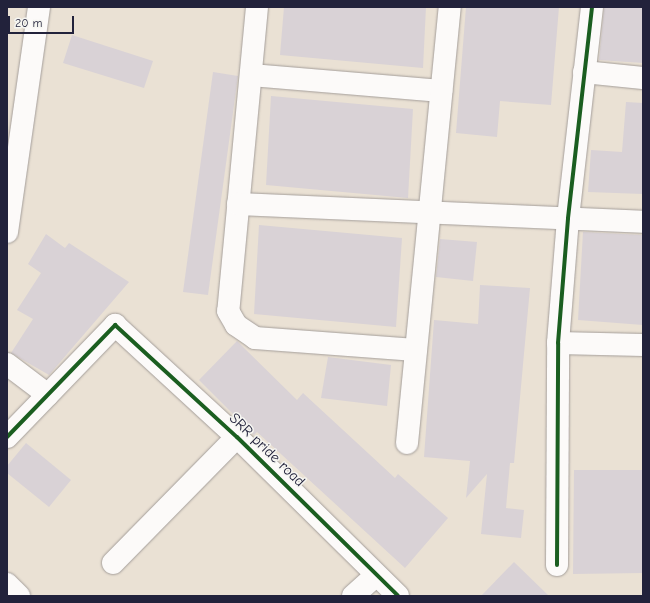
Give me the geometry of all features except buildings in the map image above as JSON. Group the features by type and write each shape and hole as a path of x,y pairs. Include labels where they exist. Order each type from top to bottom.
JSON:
{"street":[{"path":"7,232 38,7"},
{"path":"257,7 228,311 236,325 255,338 416,350"},
{"path":"407,443 450,7"},
{"path":"557,565 558,343 568,218 592,7"},
{"path":"584,72 643,78"},
{"path":"251,75 441,91"},
{"path":"238,204 643,222"},
{"name":"SRR pride road","path":"48,394 115,325 237,437 398,596"},
{"path":"558,343 643,345"},
{"path":"7,364 48,394 7,437"},
{"path":"113,564 237,437"},
{"path":"353,596 376,575"},
{"path":"7,584 19,596"}],"cycle path":[{"path":"557,565 558,343 568,218 592,7"},
{"path":"7,437 115,325 237,437 398,596"}]}
